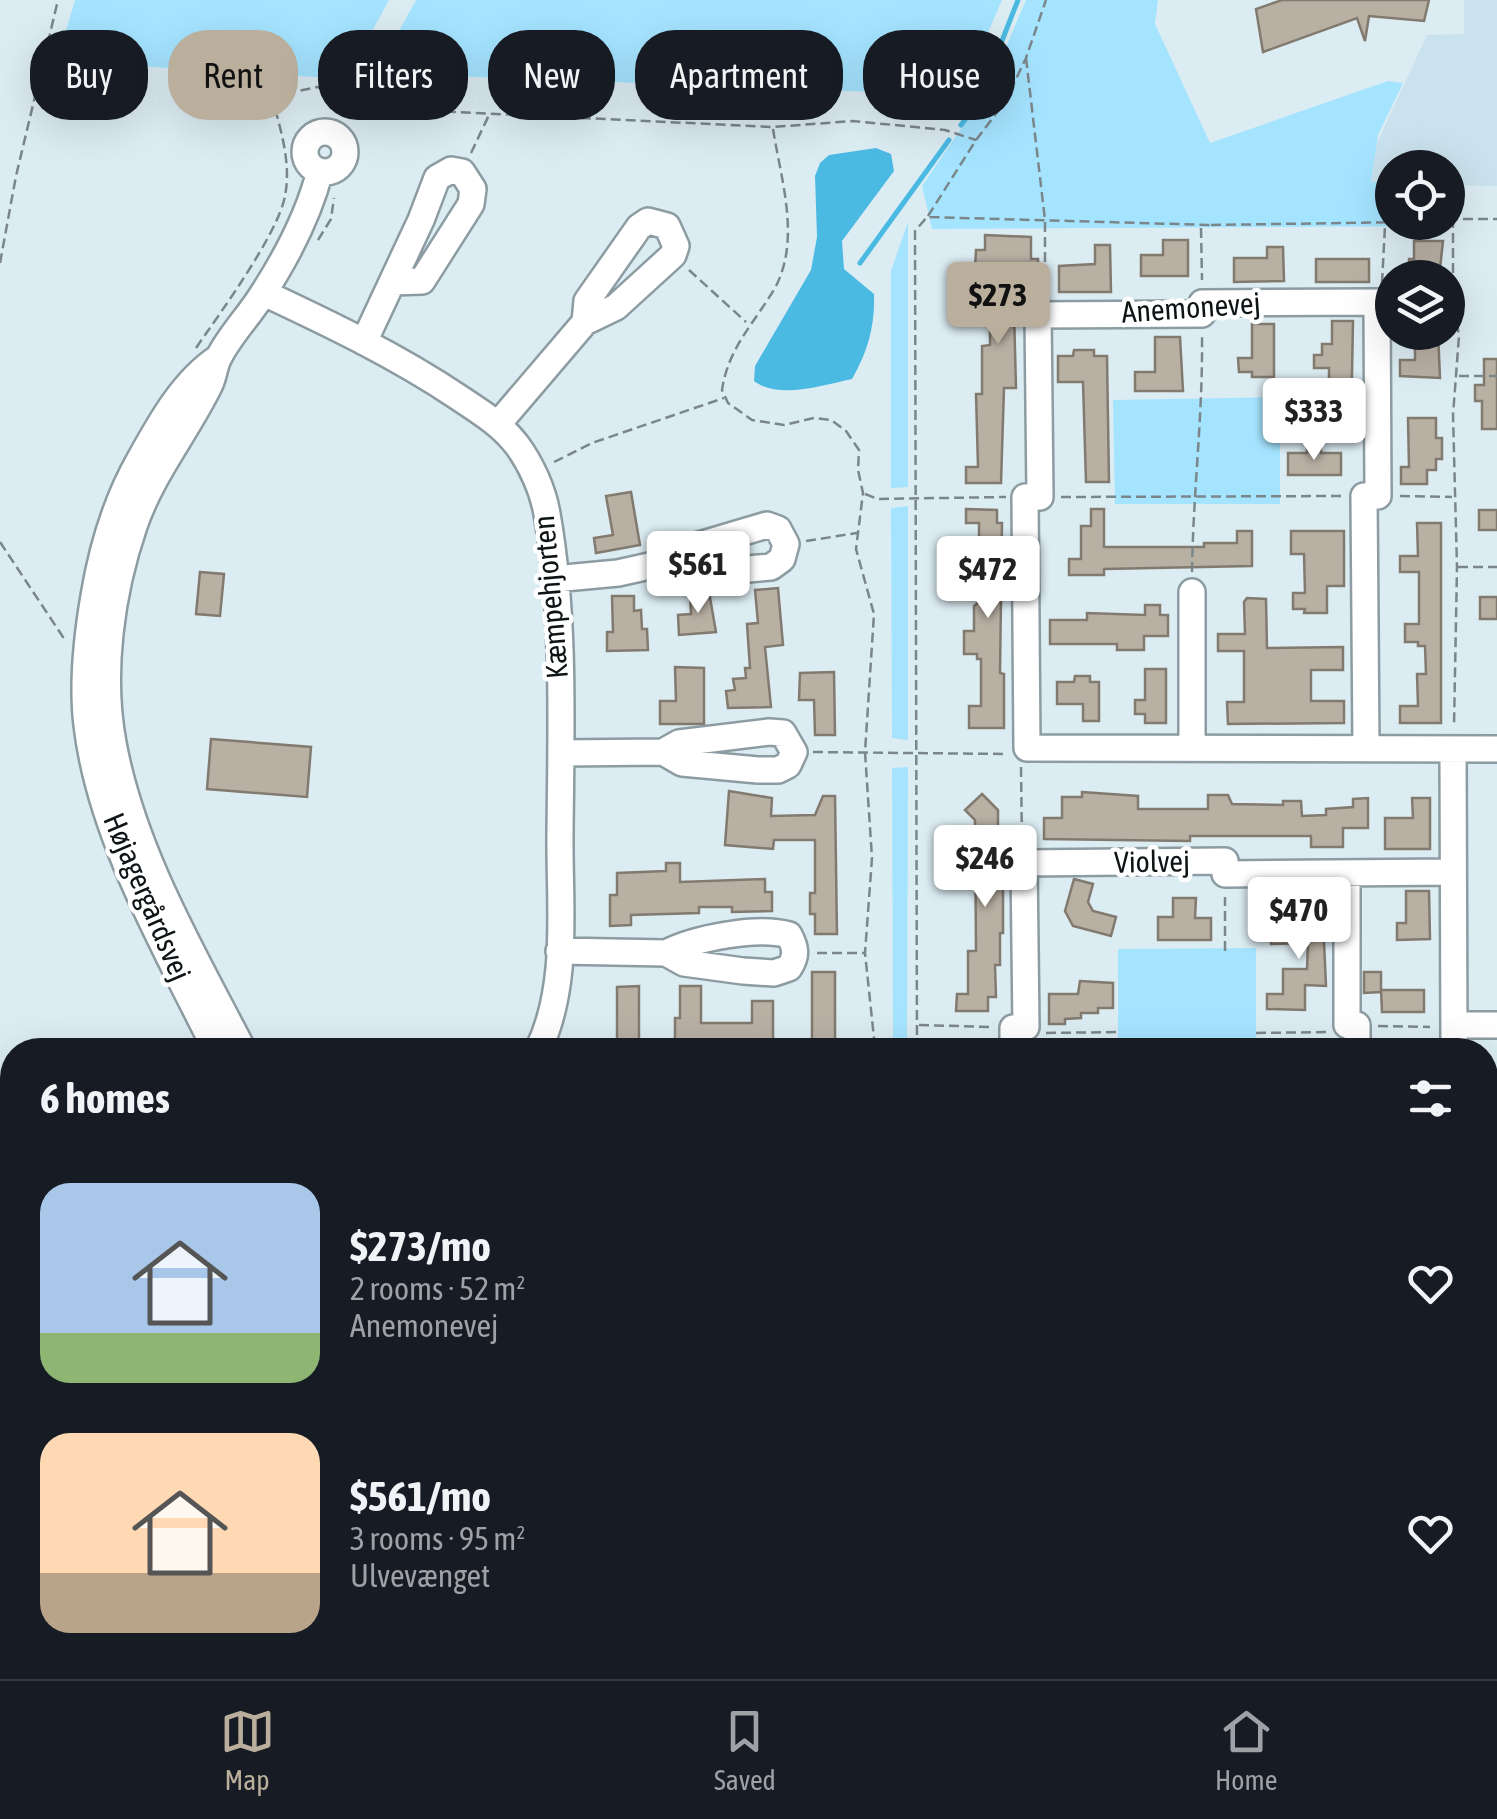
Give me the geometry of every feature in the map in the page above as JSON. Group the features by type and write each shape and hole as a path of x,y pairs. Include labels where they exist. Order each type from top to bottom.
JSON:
{"street":[{"path":"364,342 436,178 451,170 462,172 473,189 471,204 422,281 392,282"},
{"name":"Højagergårdsvej","path":"237,1038 151,863 123,786 112,742 107,696 118,578 135,522 165,460 211,384 218,358 264,292 317,180"},
{"path":"498,424 585,322 616,307 673,256 676,246 667,226 648,221 639,227 587,301 585,322"},
{"name":"Kæmpehjorten","path":"264,292 434,381 498,424 518,446 533,472 546,511 554,579 560,753 559,951 550,1038"},
{"name":"Anemonevej","path":"1045,315 1375,302"},
{"path":"1045,315 1038,315 1024,751 1497,749"},
{"path":"1366,748 1376,350"},
{"name":"Højagergårdsvej","path":"210,1038 122,852 102,792 86,722 91,612 98,566 112,521 128,479 154,434 198,372 218,358"},
{"path":"554,579 618,573 663,563 676,552 767,525 778,530 786,544 782,559 771,567 723,572 682,569 663,563"},
{"path":"1192,592 1192,748"},
{"path":"560,753 663,752 679,744 768,732 783,733 790,739 794,752 788,765 778,770 682,763 663,752"},
{"path":"1454,749 1454,1038 1497,1025"},
{"name":"Violvej","path":"1024,863 1225,861 1225,874 1454,872"},
{"path":"1017,1035 1024,863"},
{"path":"1346,873 1354,1034"},
{"path":"559,951 666,953 684,963 774,972 789,968 795,946 789,936 773,930 686,942 666,953"}],"path":[{"path":"0,263 16,176 58,0"},
{"path":"917,1038 915,230 1005,102 1026,58 1046,0"},
{"path":"1026,58 1045,220 1045,315"},
{"path":"187,361 274,227 285,197 284,142 274,105 294,92 317,86 371,108 488,112"},
{"path":"462,172 488,116"},
{"path":"595,120 773,128 853,122 946,130 976,140"},
{"path":"773,128 789,247 775,286 748,324 722,390 738,413 752,420 784,425 814,418 831,420 846,431 859,450 863,494 856,549 874,614 865,752 872,858 866,954 874,1038"},
{"path":"286,183 317,180 336,200 331,219 314,248"},
{"path":"927,218 1375,225"},
{"path":"1465,219 1497,218"},
{"path":"1192,592 1193,498 1203,400 1202,224 1212,225"},
{"path":"1451,240 1458,376 1454,415 1454,749"},
{"path":"673,256 748,324"},
{"path":"1458,376 1497,376"},
{"path":"555,474 551,463 592,443 726,398"},
{"path":"863,494 878,499 1454,497"},
{"path":"786,544 858,533"},
{"path":"0,542 69,644"},
{"path":"1456,567 1497,567"},
{"path":"794,752 915,755 1024,751 1024,863"},
{"path":"1225,874 1225,951"},
{"path":"795,954 866,954"},
{"path":"917,1025 1017,1035 1120,1032"},
{"path":"1256,1032 1454,1038"}],"shaded area":[{"path":"75,0 389,0 373,30 318,30 318,77 298,76 298,30 168,30 168,68 148,67 148,30 66,30"},
{"path":"416,0 1002,0 989,30 863,30 863,92 843,91 843,30 635,30 635,83 615,82 615,30 488,30 488,77 468,77 468,30 400,30"},
{"path":"1026,0 1158,0 1155,24 1210,143 1388,81 1403,83 1378,135 1375,150 1371,182 1375,182 1375,226 932,229 922,186 967,120 1015,120 1013,30"},
{"path":"1464,0 1497,0 1497,186 1465,185 1465,150 1376,150 1427,35 1464,34"},
{"path":"876,148 891,154 894,171 842,241 844,269 874,294 872,328 858,369 852,379 815,387 764,387 754,381 755,366 811,270 817,237 815,176 820,163 829,155"},
{"path":"908,222 908,487 891,488 891,271"},
{"path":"1280,397 1280,504 1115,504 1113,400"},
{"path":"908,506 908,740 892,738 891,508"},
{"path":"908,767 907,1038 893,1038 892,768"},
{"path":"1256,948 1256,1038 1118,1038 1118,949"}],"building":[{"path":"1282,0 1429,0 1424,21 1369,16 1365,41 1357,18 1263,52 1256,9"},
{"path":"985,235 1031,237 1031,259 1038,259 1038,273 1013,273 1016,388 1004,388 1001,483 966,483 966,467 978,467 976,394 982,394 982,346 990,345 990,289 974,286 976,250 985,250"},
{"path":"1163,240 1188,240 1188,276 1141,276 1141,255 1163,255"},
{"path":"1414,241 1443,241 1441,260 1409,260 1414,259"},
{"path":"1095,245 1110,245 1111,292 1059,292 1059,266 1095,264"},
{"path":"1267,247 1283,247 1284,281 1234,282 1234,258 1267,258"},
{"path":"1316,259 1369,259 1369,282 1316,282"},
{"path":"1332,321 1353,321 1351,426 1320,426 1314,416 1319,408 1329,405 1329,368 1314,368 1314,355 1322,355 1322,344 1332,344"},
{"path":"1252,324 1274,324 1274,377 1252,377 1252,372 1239,372 1238,358 1252,358"},
{"path":"1155,337 1180,337 1183,391 1135,391 1135,372 1155,372"},
{"path":"1074,350 1094,350 1094,356 1107,356 1109,482 1086,482 1083,382 1058,382 1058,356 1073,356"},
{"path":"1415,350 1439,350 1440,378 1400,376 1400,360 1415,360"},
{"path":"1484,359 1497,359 1497,429 1482,429 1482,401 1475,401 1475,385 1484,385"},
{"path":"1408,418 1436,418 1436,438 1442,438 1442,459 1436,459 1436,470 1427,470 1427,484 1401,484 1401,467 1409,467"},
{"path":"1307,445 1321,445 1321,453 1341,453 1341,475 1288,475 1288,453 1307,453"},
{"path":"631,492 640,545 596,553 594,538 613,535 606,496"},
{"path":"966,509 997,510 997,523 1002,523 1000,673 1004,674 1004,728 969,728 969,706 981,706 981,659 977,659 977,654 964,654 964,631 974,631 974,606 979,602 973,558 979,558 979,523 966,523"},
{"path":"1091,509 1104,509 1104,547 1204,547 1204,543 1237,543 1237,531 1252,531 1252,566 1104,569 1104,575 1069,575 1069,559 1081,559 1081,526 1091,526"},
{"path":"1479,510 1497,510 1497,530 1479,530"},
{"path":"1417,523 1441,523 1441,723 1400,723 1400,706 1418,706 1417,674 1426,674 1425,646 1405,642 1405,624 1419,624 1419,572 1400,572 1400,556 1418,556"},
{"path":"1291,531 1344,531 1344,586 1327,586 1327,613 1293,609 1293,593 1305,593 1304,554 1291,554"},
{"path":"200,572 224,574 220,616 196,614"},
{"path":"778,588 783,645 765,647 771,707 728,708 726,691 735,690 733,679 746,678 745,668 750,668 747,624 758,623 755,590"},
{"path":"709,592 716,632 679,635 678,615 691,614 690,594"},
{"path":"612,596 634,596 634,611 641,610 642,629 647,629 648,650 607,651 607,632 613,632"},
{"path":"1480,597 1497,597 1497,619 1480,619"},
{"path":"1247,598 1266,599 1267,648 1343,647 1343,670 1311,670 1311,701 1344,701 1344,723 1228,724 1227,702 1244,702 1244,651 1218,651 1218,634 1245,634"},
{"path":"1145,605 1160,605 1160,615 1168,615 1168,636 1144,636 1144,650 1117,650 1117,644 1050,644 1050,620 1087,620 1087,613 1145,615"},
{"path":"675,667 704,668 704,724 660,724 660,701 676,701"},
{"path":"1145,669 1166,669 1166,723 1145,723 1145,714 1135,714 1135,700 1145,700"},
{"path":"834,672 835,735 815,735 814,700 799,700 800,673"},
{"path":"1075,676 1090,676 1090,682 1099,682 1099,721 1083,721 1083,704 1057,704 1057,682 1074,682"},
{"path":"211,739 311,747 307,797 207,789"},
{"path":"729,791 772,798 771,816 815,815 823,796 835,796 837,934 815,934 815,914 810,914 810,893 815,893 815,840 774,840 773,849 725,845"},
{"path":"1082,792 1138,796 1138,809 1208,809 1208,795 1228,795 1232,804 1283,805 1283,801 1301,801 1302,816 1326,815 1326,809 1353,807 1353,799 1368,798 1368,828 1343,828 1343,847 1311,847 1311,836 1190,836 1190,841 1044,839 1044,818 1062,818 1062,797 1082,797"},
{"path":"982,794 998,810 998,875 1003,875 1000,965 995,965 996,997 988,997 988,1011 956,1011 957,994 968,994 968,951 976,951 975,820 965,810"},
{"path":"1412,798 1430,798 1430,849 1385,849 1385,818 1413,818"},
{"path":"666,863 680,863 680,882 765,879 765,892 772,892 772,911 732,912 732,907 699,907 699,913 631,915 631,925 610,926 610,895 617,895 617,873 666,871"},
{"path":"1074,879 1093,884 1088,902 1093,911 1116,917 1111,936 1073,926 1065,911"},
{"path":"1406,891 1429,891 1430,939 1397,940 1397,923 1406,923"},
{"path":"1173,898 1196,898 1195,918 1211,918 1211,940 1158,940 1158,917 1173,917"},
{"path":"1271,920 1323,920 1326,986 1305,985 1305,1010 1267,1009 1267,994 1283,994 1283,969 1307,969 1308,943 1271,944"},
{"path":"812,972 835,972 835,1038 812,1038"},
{"path":"1364,972 1381,972 1381,992 1364,993"},
{"path":"1080,981 1113,983 1113,1008 1081,1013 1081,1018 1065,1019 1065,1024 1049,1024 1049,994 1078,994"},
{"path":"639,986 639,1038 617,1038 617,987"},
{"path":"680,986 701,986 701,1023 752,1023 752,1001 773,1001 773,1038 675,1038 675,1018 680,1018"},
{"path":"1381,990 1424,990 1424,1012 1382,1012"}],"waterway":[{"path":"961,125 978,102 1018,0"},
{"path":"860,263 949,140"}]}
